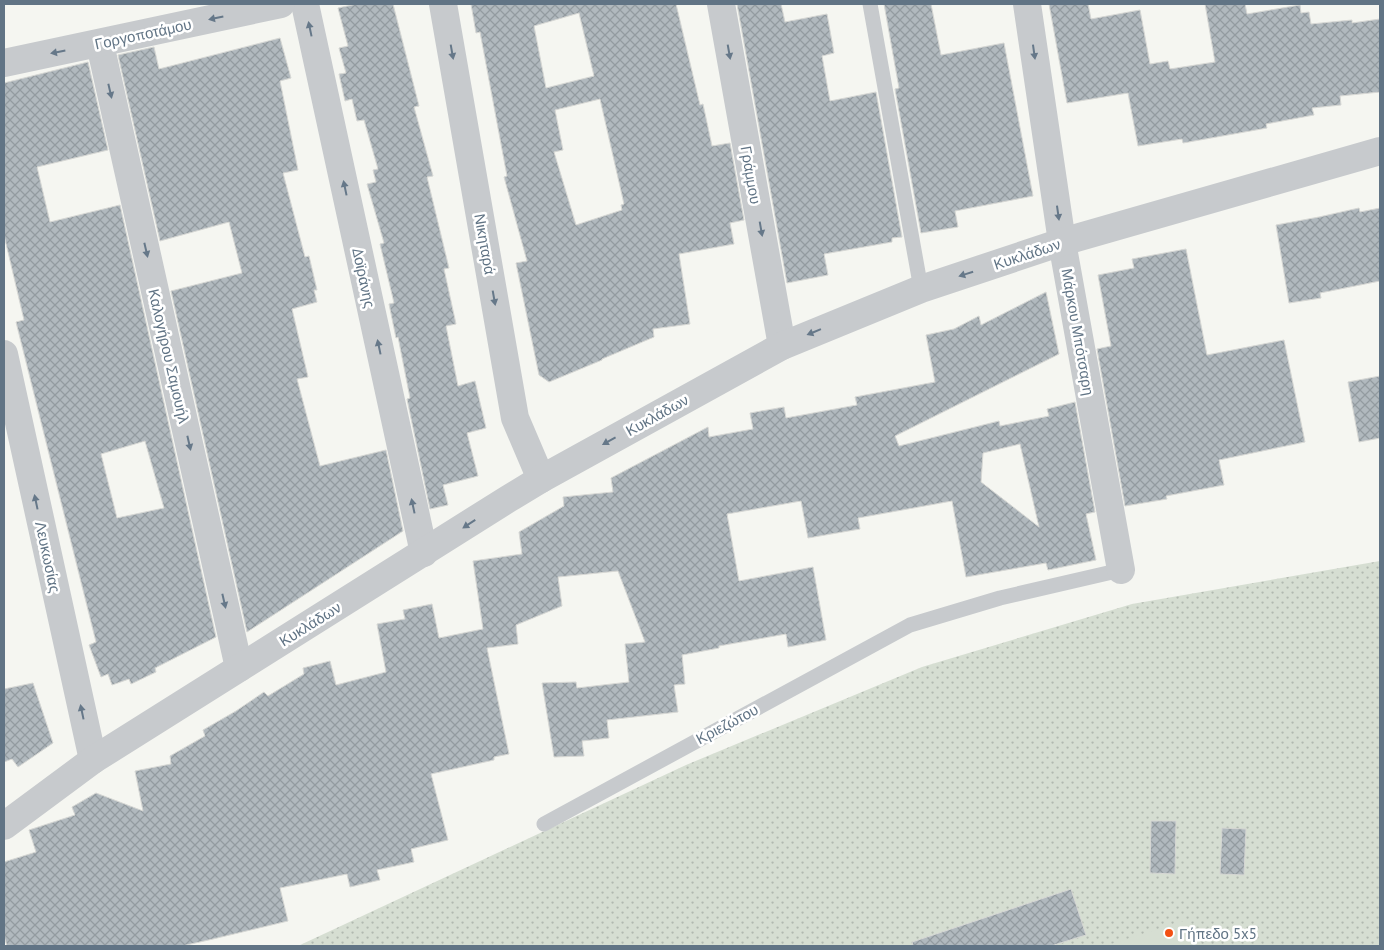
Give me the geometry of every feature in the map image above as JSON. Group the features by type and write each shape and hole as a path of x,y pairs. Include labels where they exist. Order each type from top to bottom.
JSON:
{"street":[{"name":"Γοργοποτάμου","path":"4,63 281,4"},
{"name":"Δοϊράνης","path":"305,4 424,553"},
{"name":"Νικηταρά","path":"443,4 515,418 541,479"},
{"name":"Γράμμου","path":"721,4 782,346"},
{"name":"Μάρκου Μπότσαρη","path":"1027,4 1062,242 1121,570"},
{"name":"Καλογήρου Σαμουήλ","path":"100,44 239,668"},
{"name":"Κυκλάδων","path":"4,826 92,760 541,479 782,346 921,289 1062,242 1380,151"},
{"name":"Λευκωσίας","path":"4,354 92,760"}],"lane":[{"path":"870,4 921,289"},
{"name":"Κριεζώτου","path":"544,824 910,625 1000,598 1121,570"}],"shaded area":[{"path":"1380,561 1380,946 298,946 686,765 922,667 1132,604"},
{"name":"Γήπεδο 5x5","path":"1187,920 1196,946 1105,946"}],"building":[{"path":"357,4 393,4 419,106 414,107 433,176 427,177 449,268 444,269 456,324 446,326 458,386 475,381 486,428 467,433 478,476 443,485 448,505 430,509 407,399 410,398 398,337 396,338 389,304 394,303 380,244 384,243 367,184 376,182 373,170 378,169 364,120 357,121 352,99 345,101 339,74 346,73 339,48 348,46 338,8"},
{"path":"471,4 676,4 700,105 703,104 712,146 730,143 744,220 730,223 734,244 679,254 690,324 653,329 654,337 549,382 539,375 516,263 527,261 504,177 507,176 480,32 476,33","holes":["579,13 594,76 546,88 534,26","600,99 624,204 621,205 622,210 576,225 554,152 563,150 555,110"]},
{"path":"737,4 781,4 785,22 827,14 834,53 822,56 830,101 876,92 902,237 892,238 892,242 824,254 828,275 787,283"},
{"path":"884,4 931,4 941,55 1004,43 1033,196 955,211 958,227 921,233 895,89 899,88"},
{"path":"1049,4 1088,4 1091,19 1140,10 1150,64 1168,61 1170,69 1215,62 1205,4 1245,4 1247,14 1300,5 1301,13 1309,12 1311,24 1352,20 1352,23 1380,19 1380,92 1340,96 1341,105 1312,108 1314,115 1266,124 1267,128 1183,143 1182,139 1138,146 1128,93 1067,103"},
{"path":"280,38 291,78 280,81 298,170 283,173 305,257 309,256 317,290 314,290 317,302 292,309 308,377 297,379 320,466 386,450 403,531 247,632 171,291 242,273 229,222 160,241 118,55 154,47 159,69"},
{"path":"88,62 108,150 37,167 50,222 120,205 216,637 155,668 156,672 131,684 129,679 112,685 108,674 101,677 89,645 96,642 16,322 24,320 4,235 4,83","holes":["145,441 164,508 117,518 101,454"]},
{"path":"1359,208 1360,212 1380,208 1380,281 1320,293 1321,298 1289,303 1276,225"},
{"path":"1186,249 1207,355 1284,340 1305,442 1219,460 1224,485 1166,496 1167,499 1125,506 1097,349 1111,346 1098,275 1134,268 1132,259"},
{"path":"1046,292 1059,354 895,436 899,446 999,421 1000,426 1049,416 1047,409 1075,402 1095,512 1086,514 1096,560 1048,570 1046,563 966,577 952,501 858,518 860,529 808,538 801,501 727,514 739,581 813,567 826,640 788,647 786,634 682,655 685,684 674,685 678,712 607,720 609,738 582,741 584,756 554,757 542,683 576,682 577,688 629,682 625,644 645,642 618,571 558,577 562,606 516,625 518,644 487,648 509,754 494,757 494,760 431,774 448,840 411,849 414,862 377,870 380,880 350,887 347,874 280,888 288,921 182,946 7,946 4,936 4,862 36,852 29,830 75,815 72,807 96,793 143,811 135,771 171,764 170,756 205,736 203,730 264,692 268,696 304,674 303,668 330,661 336,685 386,672 377,624 405,619 403,610 432,604 439,638 483,629 473,561 522,554 519,532 564,506 563,497 613,492 611,478 708,427 709,437 753,429 750,413 784,407 786,418 857,405 855,397 935,382 926,335 954,329 979,316 981,325","holes":["1020,444 1039,527 981,482 983,453"]},
{"path":"1380,376 1380,438 1359,442 1348,382"},
{"path":"33,683 53,743 18,767 12,759 4,762 4,689"},
{"path":"1151,821 1176,821 1175,874 1150,873"},
{"path":"1222,828 1246,829 1244,875 1220,874"},
{"path":"1071,889 1086,935 1051,946 913,946 912,942"}],"place":[{"name":"Γήπεδο 5x5","path":"1169,933"}]}
